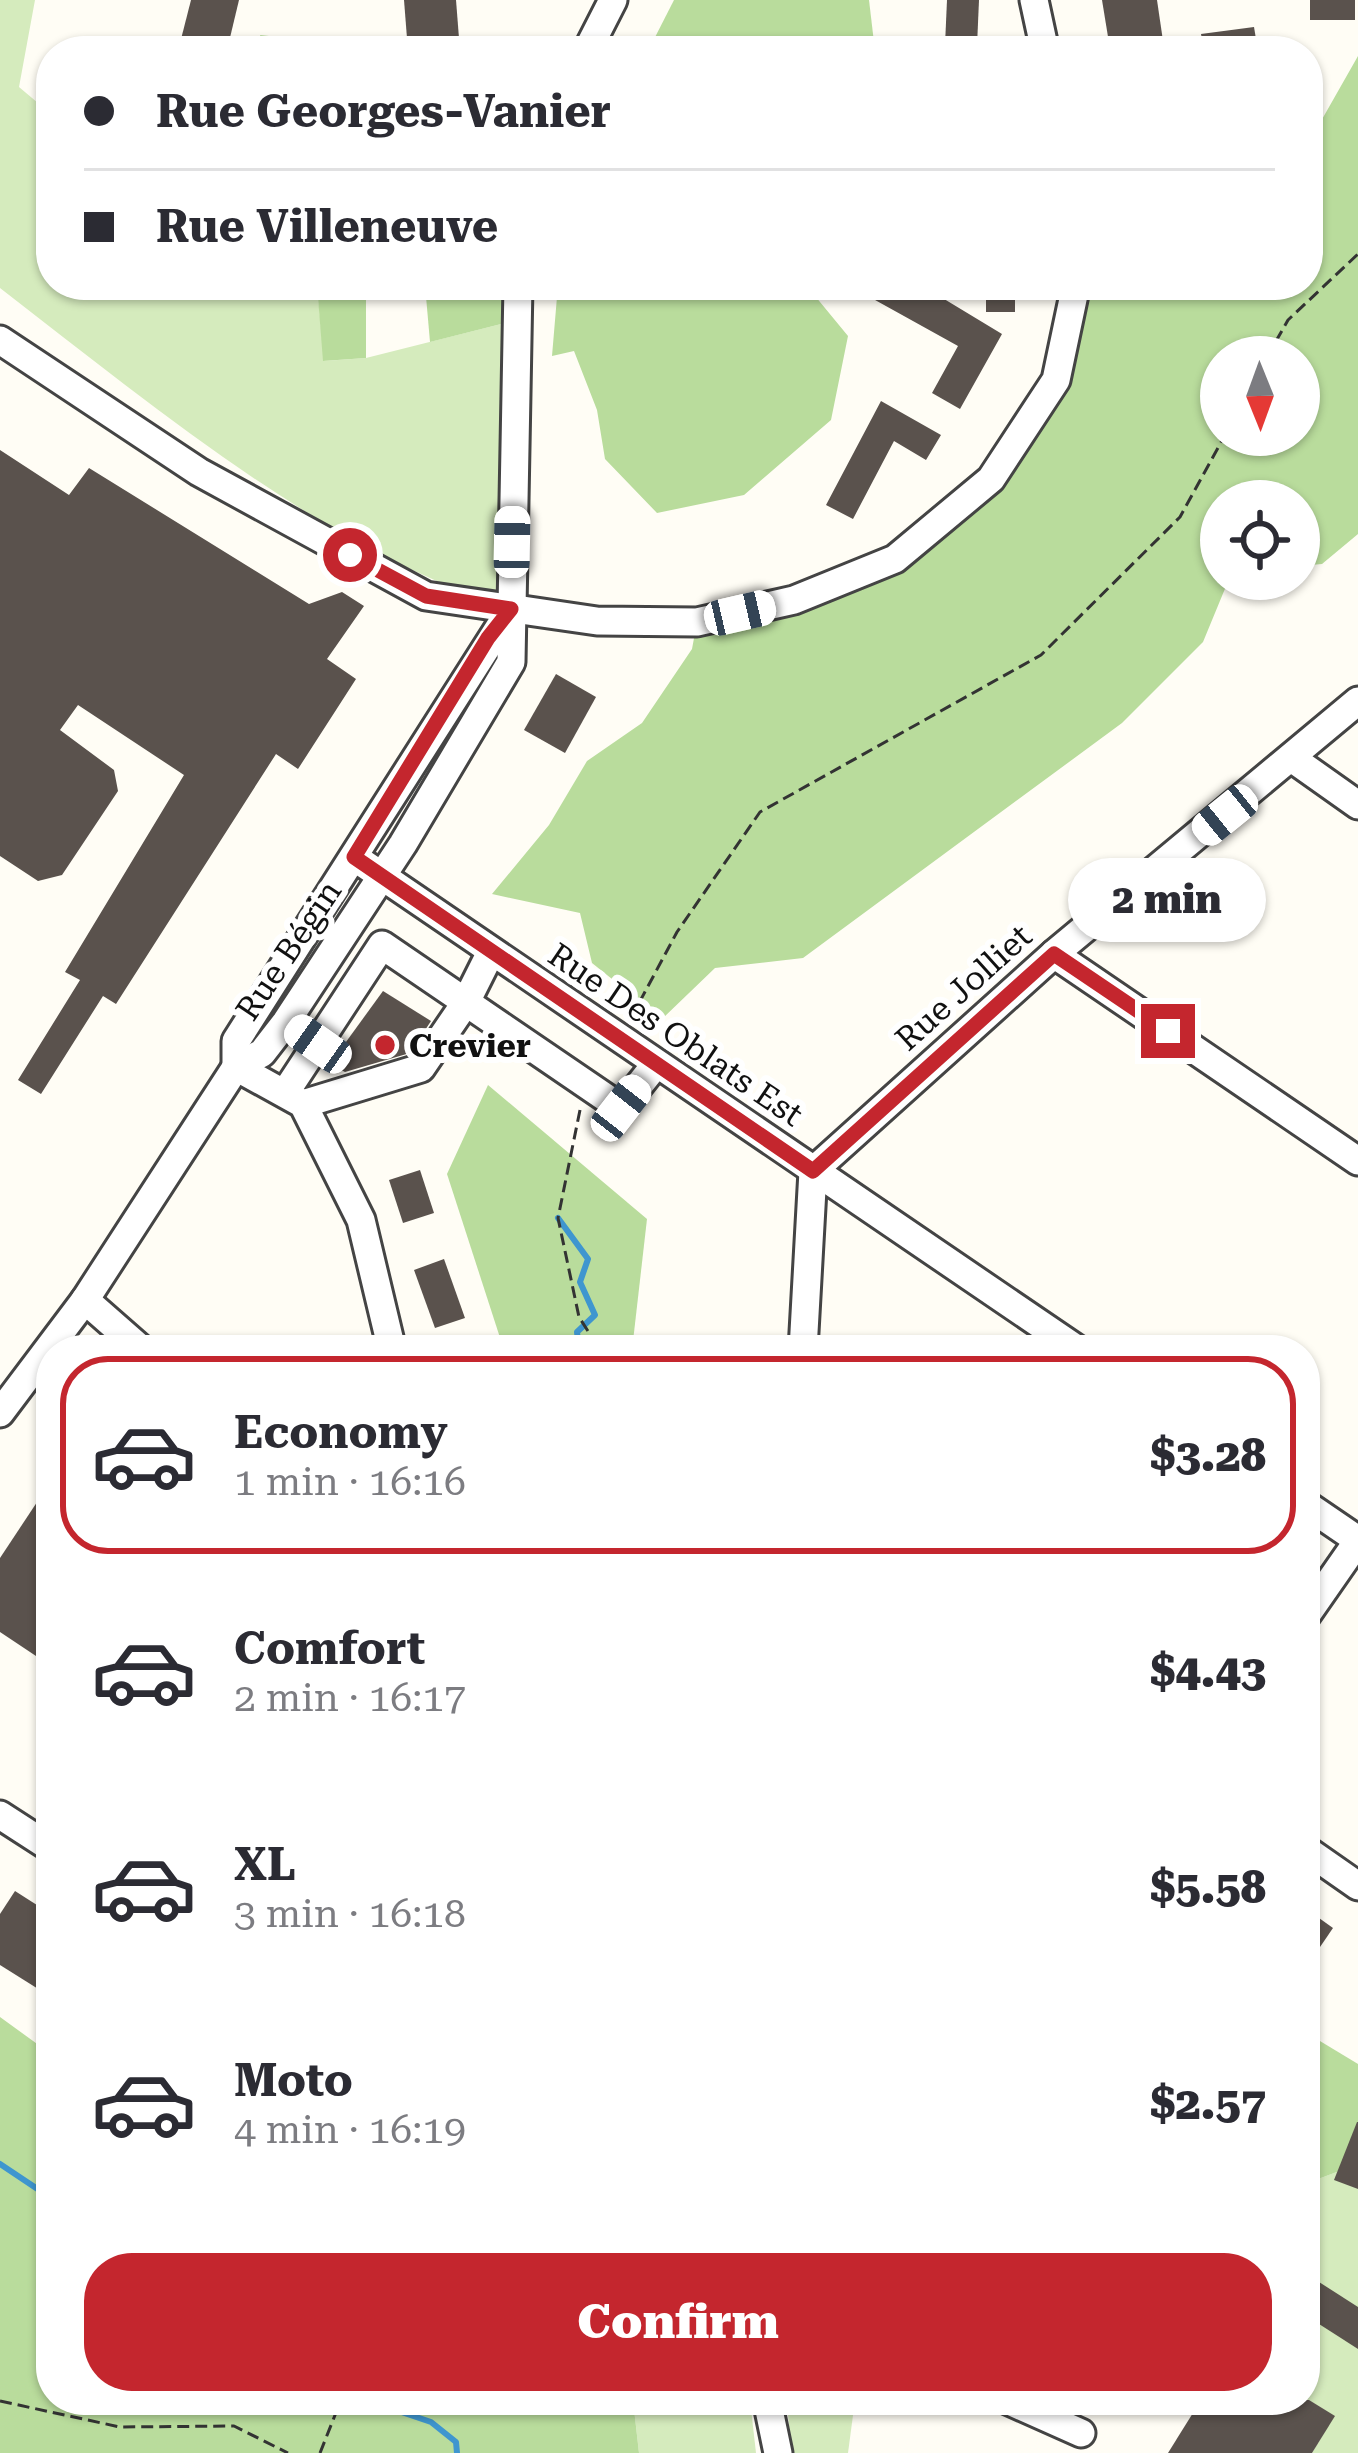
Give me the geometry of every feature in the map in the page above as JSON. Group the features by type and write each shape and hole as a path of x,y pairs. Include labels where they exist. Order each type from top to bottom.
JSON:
{"street":[{"path":"595,36 613,0"},
{"path":"1034,0 1042,36"},
{"name":"Rue Bégin","path":"59,1335 236,1067 262,1053 286,1022 381,877 511,662 518,300"},
{"path":"0,340 199,472 426,596 597,621 697,622 794,600 895,559 991,479 1056,380 1073,300"},
{"name":"Rue Bégin","path":"236,1067 236,1041 488,638 511,609"},
{"name":"Rue Jolliet","path":"813,1171 1054,954 1358,701"},
{"path":"1293,759 1358,805"},
{"name":"Rue Des Oblats Est","path":"354,857 1056,1335"},
{"path":"294,1099 318,1044 382,945 621,1108 656,1064"},
{"path":"294,1099 421,1068 466,1003 491,952"},
{"path":"1054,954 1358,1161"},
{"path":"323,964 356,986"},
{"path":"286,1022 318,1044"},
{"path":"236,1067 294,1099 361,1220 388,1335"},
{"path":"804,1335 813,1171"},
{"path":"85,1300 125,1335"},
{"name":"Rue Bégin","path":"0,1413 36,1365"},
{"path":"1320,1514 1358,1540 1320,1595"},
{"path":"0,1815 36,1838"},
{"path":"1320,1859 1358,1886"},
{"path":"769,2415 778,2453"},
{"path":"1040,2415 1082,2434"}],"path":[{"path":"1323,287 1358,254"},
{"path":"1279,336 1309,300"},
{"path":"620,1039 677,932 760,812 1041,655 1180,518 1214,456"},
{"path":"590,1088 581,1102 558,1219 579,1316 591,1335"},
{"path":"0,2402 36,2410"},
{"path":"62,2415 120,2427 234,2426 288,2453"},
{"path":"320,2453 335,2415"}],"green space":[{"path":"0,0 35,0 19,87 36,101 36,300 318,300 324,361 366,358 517,320 511,609 441,583 307,513 180,426 0,288"},
{"path":"674,0 869,0 873,36 656,36"},
{"path":"1358,56 1358,534 1320,564 1320,480 1200,480 1200,600 1220,600 1203,642 1122,723 803,958 715,968 662,1019 592,963 580,913 492,894 549,825 587,761 642,723 692,649 697,622 894,559 991,479 1056,380 1073,300 1323,300 1323,118"},
{"path":"318,300 366,300 366,358 323,361"},
{"path":"426,300 518,300 517,320 430,342"},
{"path":"557,300 818,300 848,336 831,420 744,495 657,513 605,459 597,410 574,351 552,356"},
{"path":"488,1085 647,1219 634,1335 499,1335 447,1174"},
{"path":"0,2017 36,2043 36,2415 635,2415 639,2453 0,2453"},
{"path":"1320,2041 1358,2064 1358,2164 1320,2178"},
{"path":"1358,2164 1358,2453 1312,2453 1334,2416 1320,2407 1320,2178"},
{"path":"635,2415 752,2415 756,2453 639,2453"},
{"path":"788,2415 853,2415 848,2453 791,2453"}],"building":[{"path":"191,0 239,0 230,36 182,36"},
{"path":"404,0 456,0 459,36 407,36"},
{"path":"947,0 979,0 977,36 945,36"},
{"path":"1102,0 1157,0 1162,36 1108,36"},
{"path":"1310,0 1355,0 1355,20 1310,20"},
{"path":"1254,27 1256,36 1201,36"},
{"path":"875,300 946,300 1002,334 960,409 932,393 958,346"},
{"path":"986,300 1015,300 1015,312 986,312"},
{"path":"881,401 941,435 926,460 894,441 853,519 826,505"},
{"path":"0,450 69,495 89,468 309,604 342,592 364,606 327,659 356,679 298,769 276,754 116,1004 103,996 41,1094 18,1080 80,980 65,972 184,775 78,705 60,730 114,770 118,791 62,875 38,881 0,856"},
{"path":"556,674 596,697 565,753 524,730"},
{"name":"Crevier","path":"383,991 431,1021 410,1053 345,1072 330,1064"},
{"path":"420,1170 434,1213 403,1223 389,1180"},
{"path":"444,1259 465,1318 435,1328 414,1270"},
{"path":"36,1504 36,1656 0,1632 0,1558"},
{"path":"15,1891 36,1904 36,1988 0,1965 0,1914"},
{"path":"1320,1919 1333,1928 1320,1947"},
{"path":"1358,2122 1358,2189 1334,2180"},
{"path":"1320,2283 1358,2307 1358,2349 1320,2325"},
{"path":"1320,2407 1335,2416 1312,2453 1168,2453 1192,2415 1320,2415"}],"waterway":[{"path":"558,1218 588,1259 580,1282 595,1315 577,1335"},
{"path":"0,2164 36,2188"},
{"path":"410,2415 431,2422 456,2442 457,2453"}],"place":[{"name":"Crevier","path":"385,1045"}],"route":[{"path":"350,555 426,596 511,609 488,638 354,857 813,1171 1054,954 1168,1031"}]}
